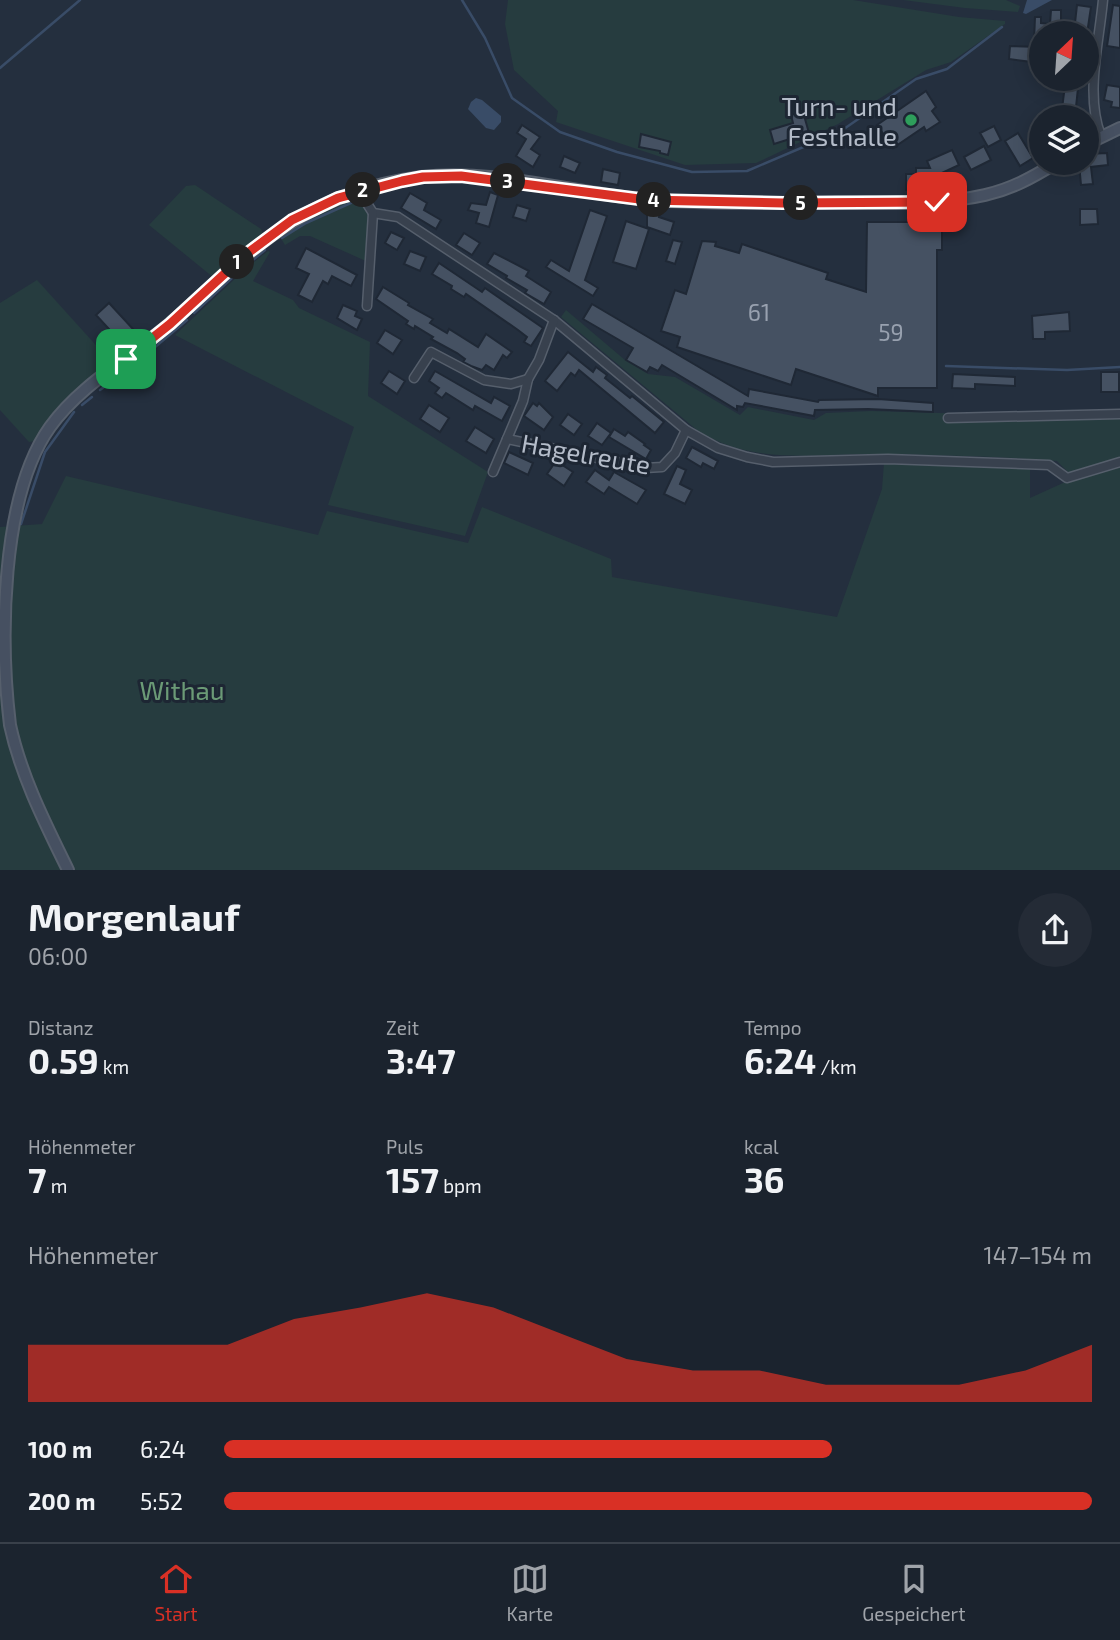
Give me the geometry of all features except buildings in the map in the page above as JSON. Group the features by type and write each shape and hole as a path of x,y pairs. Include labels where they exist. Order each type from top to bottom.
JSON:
{"street":[{"path":"1103,0 1093,96 1094,118 1101,136 1120,128"},
{"path":"68,870 35,802 20,761 9,723 4,685 3,597 9,543 26,472 49,429 66,408 170,324 245,255 292,220 318,206 359,191 423,177 461,176 647,200 783,203 937,202 986,195 1011,188 1037,175"},
{"path":"359,191 373,213 367,306"},
{"path":"373,213 398,216 554,320 686,430 718,448 774,462 888,458 1049,465 1067,478 1120,462"},
{"name":"Hagelreute","path":"493,472 523,401 528,379 539,360 554,320"},
{"path":"414,378 431,352 484,380 511,384 528,379"},
{"path":"948,418 1120,414"},
{"name":"Hagelreute","path":"507,439 645,468 662,467 675,453 686,430"}],"green space":[{"path":"508,0 853,0 959,17 1005,21 1005,24 951,62 926,70 838,124 756,163 685,165 556,122 558,111 514,70 505,24"},
{"path":"903,0 1006,0 1020,6 1018,12"},
{"path":"195,185 261,229 263,233 214,278 149,225 186,186"},
{"path":"354,198 361,200 369,216 368,262 310,236 300,236 285,245 279,235 328,208"},
{"path":"270,252 253,281 293,300 299,308 370,342 368,396 488,472 465,536 328,505 354,427 175,335 239,275 244,274 241,272"},
{"path":"37,280 112,363 55,412 36,441 29,442 0,410 0,303"},
{"name":"Withau","path":"566,310 625,360 648,374 675,377 740,415 748,407 814,420 826,413 871,411 1120,418 1120,870 0,870 0,527 42,524 66,476 318,535 327,511 468,543 482,507 611,559 612,577 837,617 882,489 884,463 1030,469 1030,498 1074,478 1057,461 874,454 805,456 738,449 697,430 561,317"}],"water":[{"path":"1027,0 1052,0 1026,14 1023,13"},
{"path":"476,98 501,116 501,122 494,130 486,128 468,109"}],"waterway":[{"path":"0,68 80,0"},
{"path":"462,0 485,38 512,98 560,132 617,152 692,172 747,171 841,131 916,79 947,69 1002,27"},
{"path":"282,238 306,223 353,202"},
{"path":"242,269 265,250"},
{"path":"194,313 234,276"},
{"path":"148,353 187,320"},
{"path":"120,375 141,358"},
{"path":"946,366 1067,370 1120,367"},
{"path":"100,390 112,381"},
{"path":"82,405 92,397"},
{"path":"21,524 45,452 74,412"}],"place":[{"name":"Turn- und Festhalle","path":"911,120"}],"route":[{"path":"126,359 170,324 245,255 292,220 338,198 402,181 423,177 461,176 647,200 937,202"}]}
